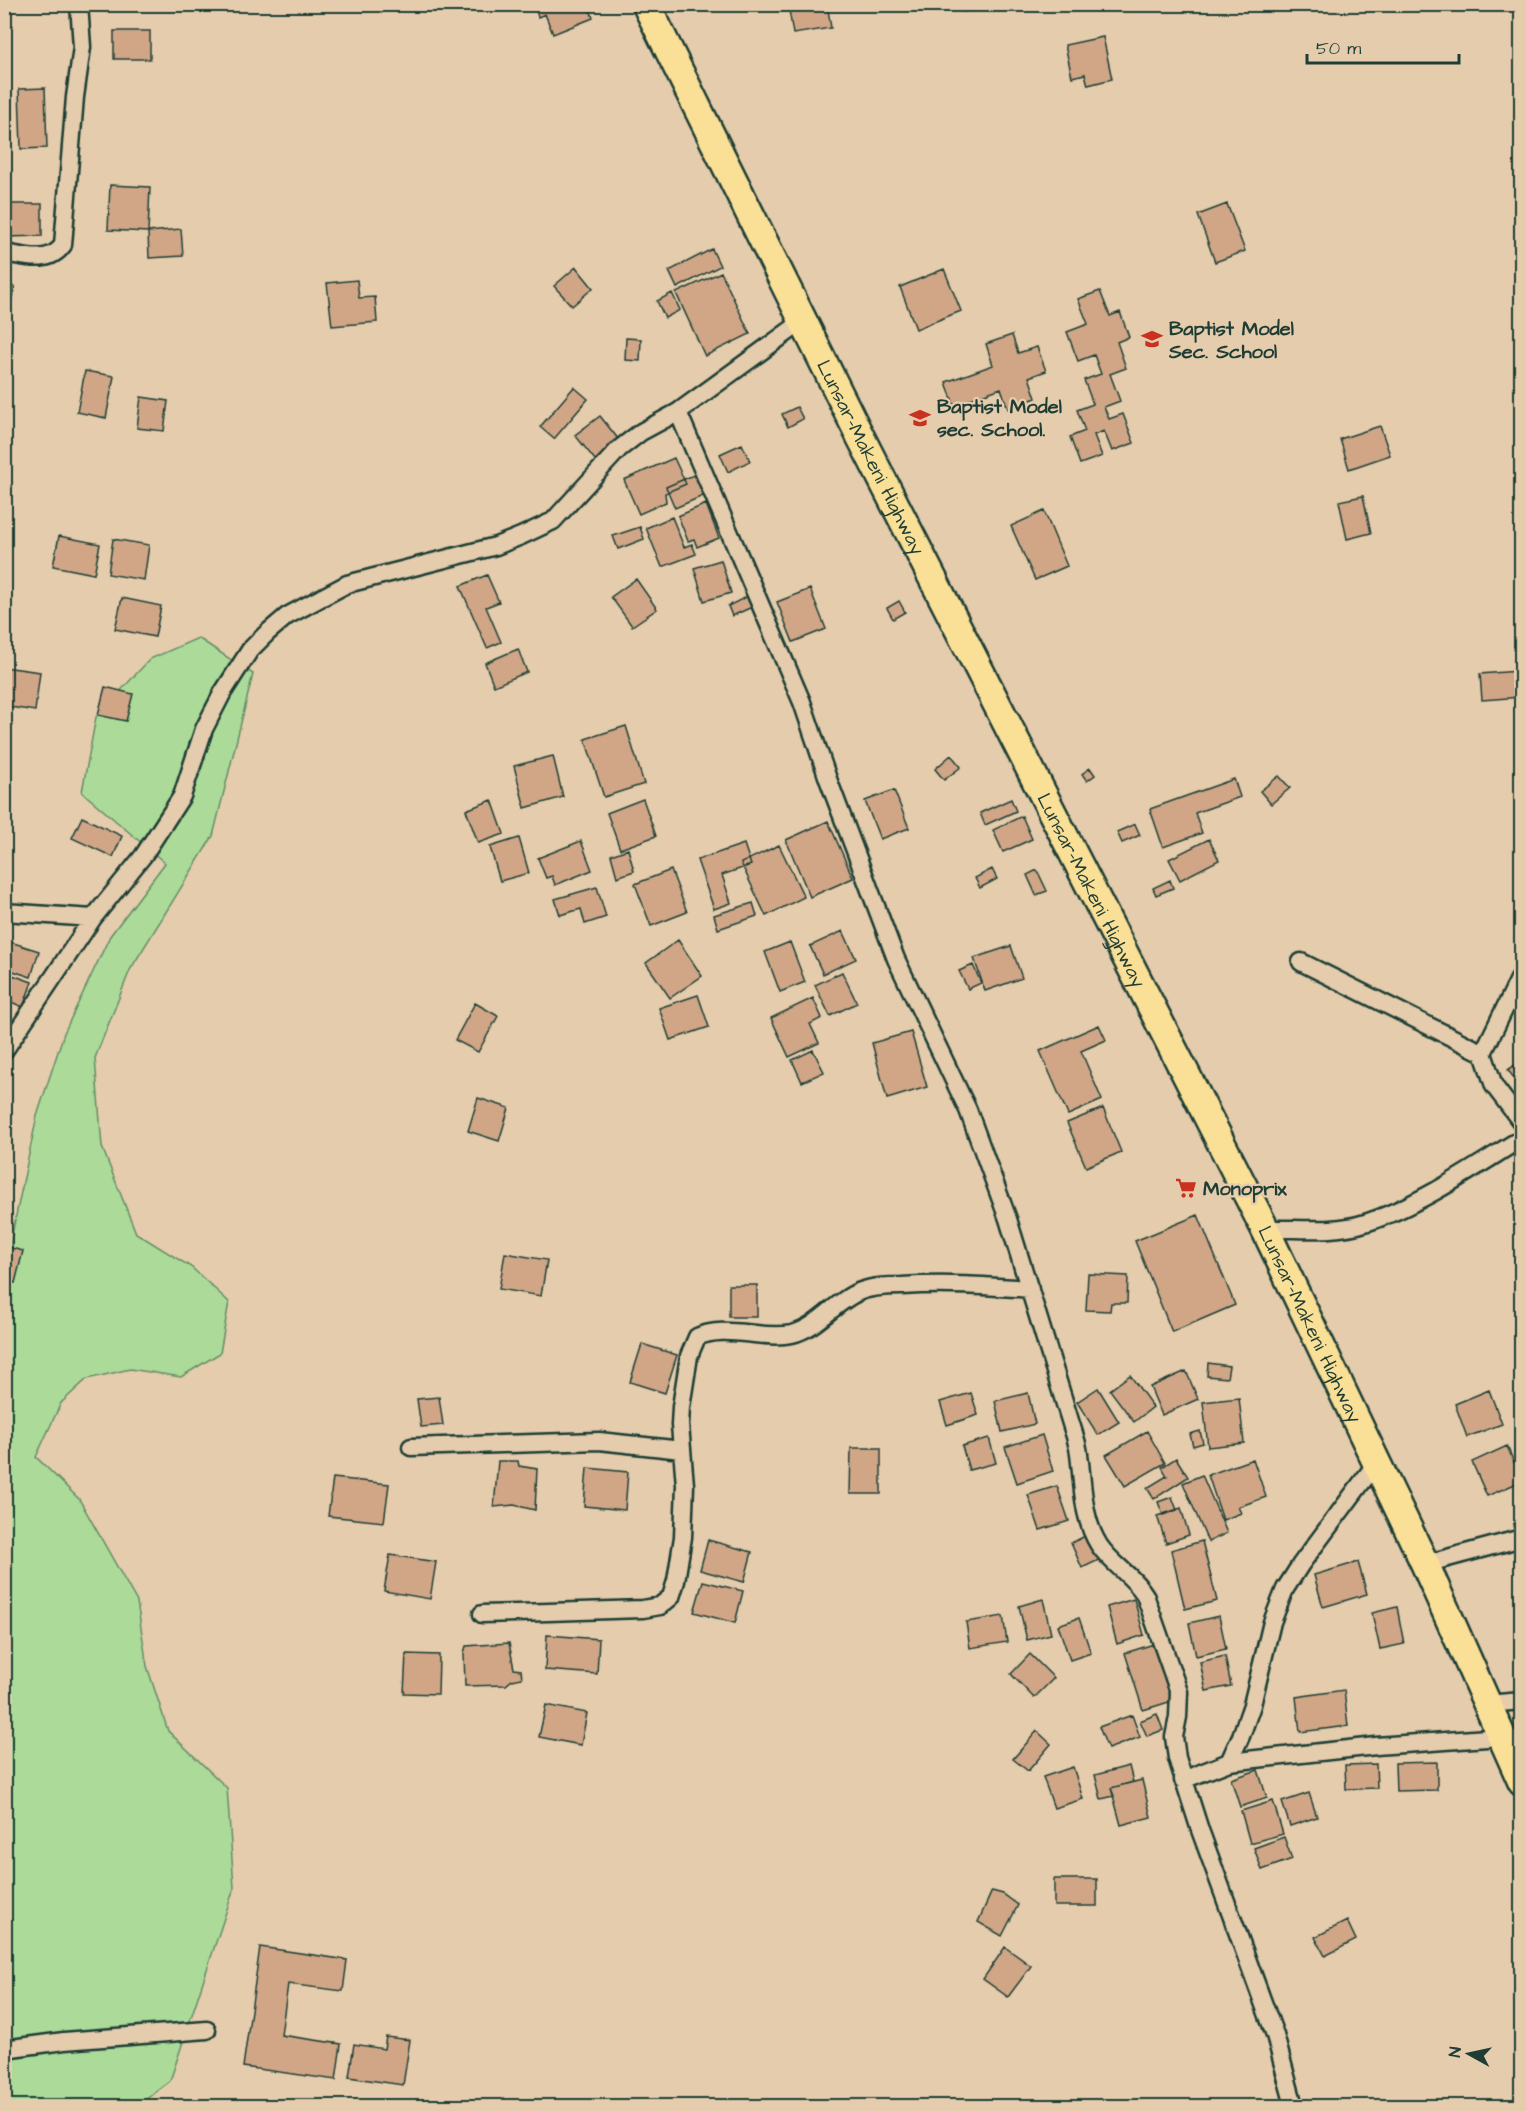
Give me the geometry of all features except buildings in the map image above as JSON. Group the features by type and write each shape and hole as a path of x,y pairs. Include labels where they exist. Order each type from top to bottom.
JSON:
{"main road":[{"name":"Lunsar-Makeni Highway","path":"654,7 695,106 1010,731 1265,1229 1425,1564 1521,1782"}],"street":[{"path":"4,253 45,258 58,253 63,245 75,97 82,47 79,4"},
{"path":"4,1051 93,918 143,856 182,796 204,729 223,692 250,650 267,633 287,616 347,584 496,546 553,521 619,449 641,432 678,412 803,321"},
{"path":"678,412 802,702 828,779 896,959 968,1110 1008,1219 1079,1452 1087,1517 1097,1542 1111,1562 1138,1582 1145,1595 1179,1692 1174,1737 1184,1780 1275,2036 1294,2106"},
{"path":"4,912 93,918"},
{"path":"1301,962 1483,1053"},
{"path":"1521,973 1483,1053 1494,1086 1521,1123"},
{"path":"1265,1229 1333,1228 1364,1224 1403,1207 1456,1179 1521,1138"},
{"path":"482,1614 643,1609 660,1606 671,1597 683,1537 685,1485 680,1425 681,1407 689,1356 697,1337 713,1333 793,1334 804,1330 845,1299 862,1291 883,1287 943,1283 1030,1289"},
{"path":"411,1447 599,1441 682,1450"},
{"path":"1229,1762 1252,1705 1272,1622 1285,1590 1301,1564 1377,1462"},
{"path":"1425,1564 1521,1538"},
{"path":"1487,1704 1521,1701"},
{"path":"1184,1780 1229,1762 1376,1746 1501,1737"},
{"path":"4,2049 64,2041 207,2030"}],"green space":[{"path":"198,638 253,674 213,836 130,970 95,1058 102,1147 136,1233 191,1267 229,1302 220,1353 181,1377 130,1369 87,1379 61,1403 36,1457 79,1499 137,1602 147,1666 168,1731 227,1788 234,1888 170,2081 137,2106 5,2106 5,1268 37,1116 64,1033 110,936 165,863 82,792 96,717 150,659"}],"place":[{"name":"Baptist Model Sec. School","path":"1152,339"},
{"name":"Baptist Model sec. School.","path":"920,418"},
{"name":"Monoprix","path":"1186,1188"}]}
